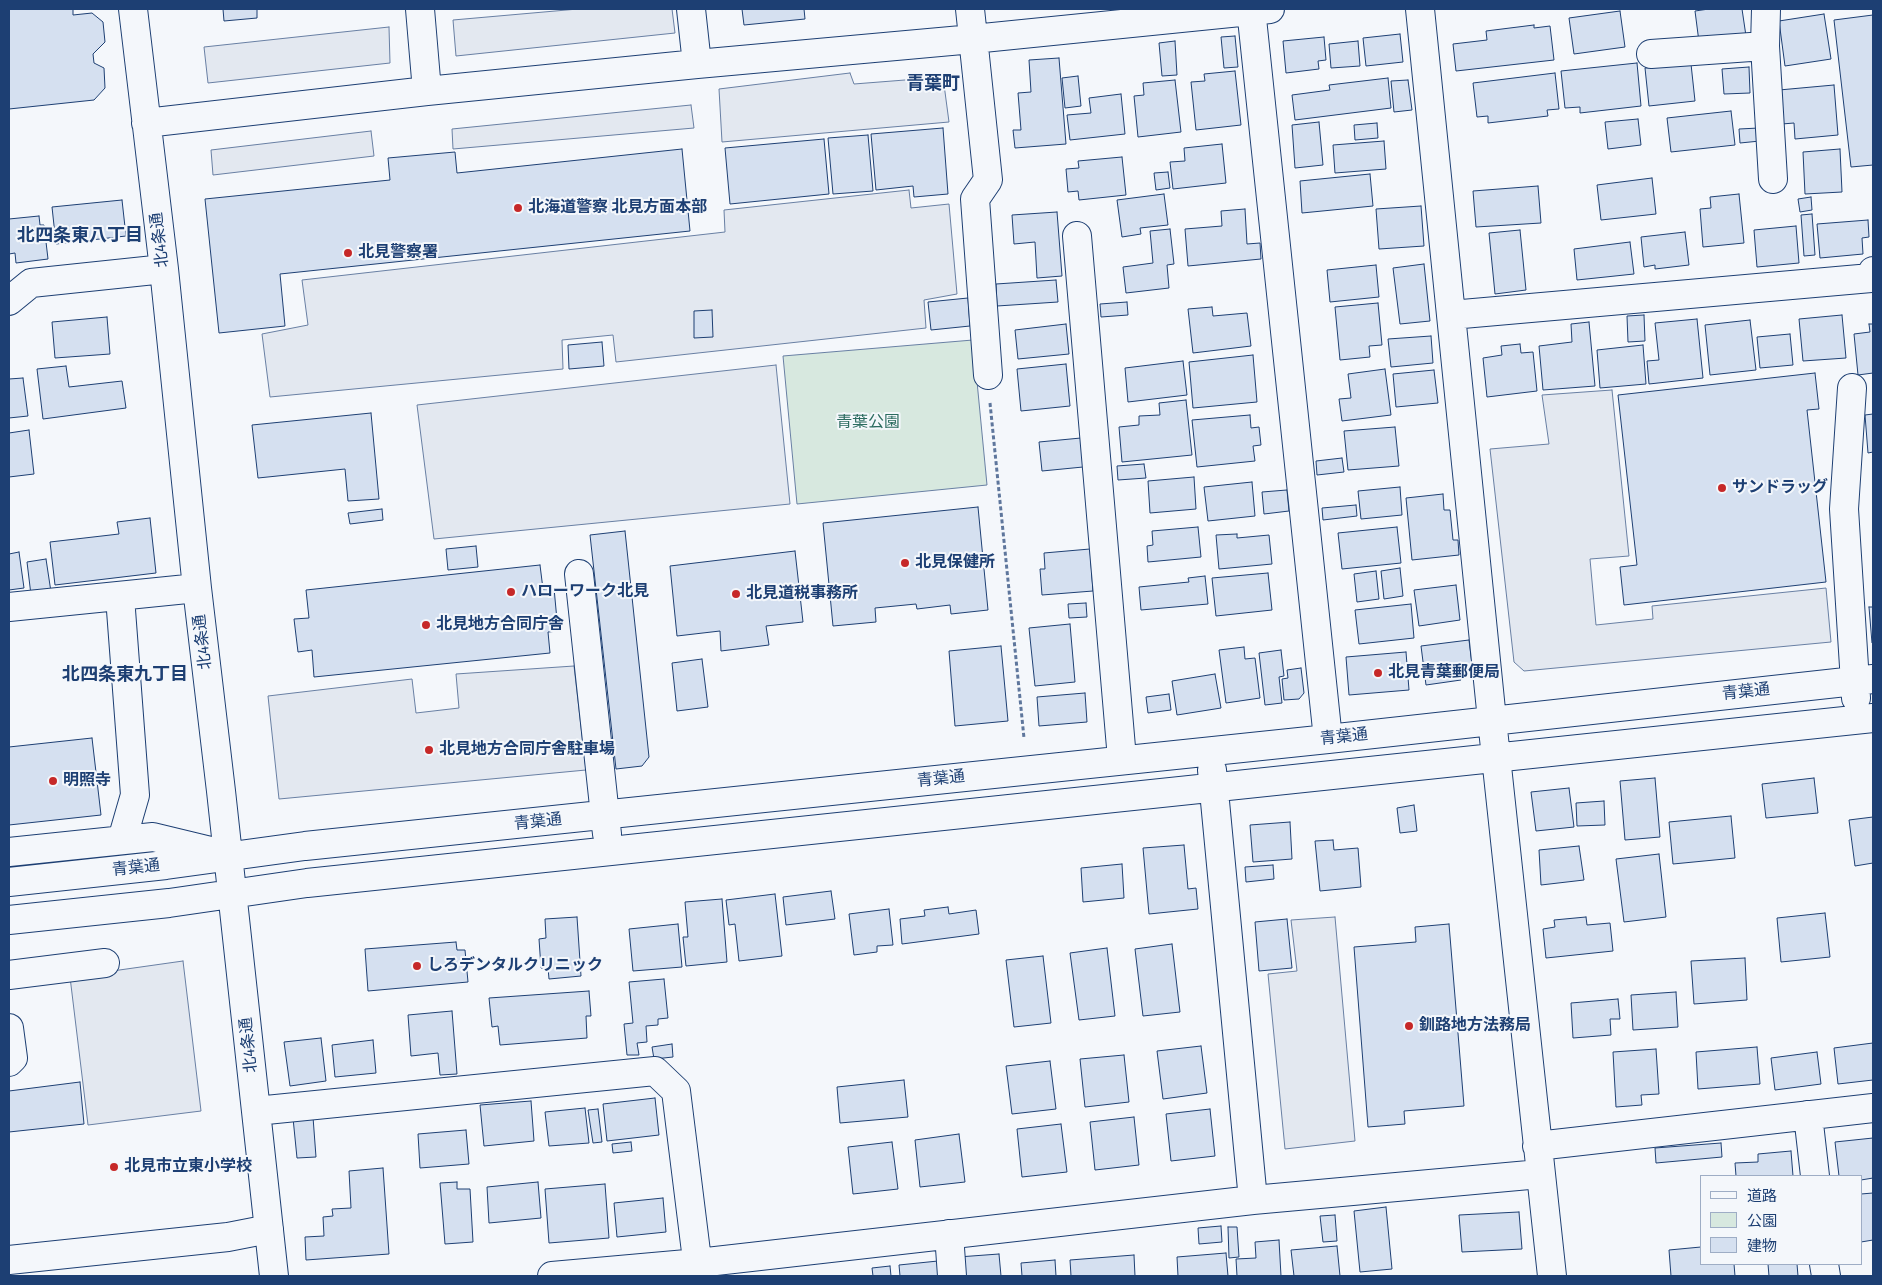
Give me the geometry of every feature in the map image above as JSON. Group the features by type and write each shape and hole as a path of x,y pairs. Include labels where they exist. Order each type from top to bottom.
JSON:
{"street":[{"name":"北4条通","path":"133,9 164,269 197,588 274,1276"},
{"path":"420,9 427,91"},
{"path":"691,9 697,64"},
{"path":"970,9 988,180 975,199 988,376"},
{"path":"146,123 427,91 697,64 973,40 1258,9 1328,739"},
{"path":"1420,9 1492,720 1552,1276"},
{"path":"1766,9 1765,46 1773,179"},
{"path":"1652,54 1765,46"},
{"path":"1077,236 1122,759"},
{"path":"9,301 32,284 164,269"},
{"path":"1451,315 1871,278 1873,271"},
{"path":"9,920 169,903 307,883 1865,719 1864,680 1844,509 1852,388"},
{"path":"580,574 608,851"},
{"path":"9,607 197,588"},
{"path":"120,597 135,795 122,840"},
{"name":"青葉通","path":"9,882 166,865 228,856 1864,680"},
{"path":"1210,751 1253,1200"},
{"path":"9,852 153,837 228,856"},
{"path":"9,975 105,962"},
{"path":"9,1028 13,1058 9,1062"},
{"path":"256,1110 654,1071 676,1091 698,1270"},
{"path":"1537,1146 1873,1108"},
{"path":"1808,1115 1815,1175"},
{"path":"552,1276 698,1270 949,1234 1253,1200 1540,1174"},
{"path":"9,1260 228,1237 269,1229"},
{"path":"949,1234 952,1276"}],"path":[{"path":"988,376 1024,738"}],"green space":[{"name":"青葉公園","path":"973,340 987,485 797,504 783,356"}],"shaded area":[{"path":"578,9 672,9 675,33 456,56 453,20"},
{"path":"389,27 390,63 208,83 204,47"},
{"path":"850,73 854,84 943,77 949,122 722,142 719,89"},
{"path":"691,105 694,128 453,149 452,129"},
{"path":"371,131 374,156 213,175 211,150"},
{"path":"909,190 911,208 949,204 957,294 924,300 926,328 616,362 613,335 562,340 563,369 270,397 262,334 308,325 302,280 725,232 724,210"},
{"path":"776,365 790,504 434,539 417,405"},
{"path":"1612,390 1629,556 1590,559 1596,625 1653,619 1652,606 1826,588 1831,642 1524,671 1514,662 1490,449 1549,444 1542,395"},
{"name":"北見地方合同庁舎駐車場","path":"574,666 586,770 279,799 268,696 412,679 416,713 459,708 456,674"},
{"path":"1335,917 1355,1141 1285,1149 1268,974 1297,971 1291,920"},
{"path":"183,961 201,1111 88,1125 70,977"}],"building":[{"path":"9,9 73,9 73,15 92,13 103,22 105,42 93,54 94,63 104,68 105,88 94,100 9,109"},
{"path":"223,9 257,9 257,18 224,21"},
{"path":"742,9 804,9 805,19 744,25"},
{"path":"1742,9 1746,36 1699,42 1695,11"},
{"path":"1620,11 1625,47 1574,54 1569,18"},
{"path":"1824,14 1831,59 1785,66 1779,21"},
{"path":"1873,15 1873,165 1851,167 1834,20"},
{"path":"1534,25 1534,28 1550,26 1554,60 1456,71 1453,44 1487,40 1486,31"},
{"path":"1400,34 1403,62 1366,66 1363,38"},
{"path":"1235,36 1238,67 1224,68 1221,37"},
{"path":"1324,37 1326,60 1318,61 1319,69 1286,73 1283,41"},
{"path":"1175,41 1177,75 1162,76 1159,43"},
{"path":"1358,41 1360,66 1331,68 1329,44"},
{"path":"1059,58 1066,144 1015,148 1013,130 1021,130 1018,93 1031,92 1029,60"},
{"path":"1637,63 1641,106 1580,113 1580,107 1565,108 1561,71"},
{"path":"1691,64 1695,101 1649,106 1645,68"},
{"path":"1749,67 1750,93 1724,94 1722,69"},
{"path":"1235,71 1241,125 1196,130 1191,82 1205,81 1204,74"},
{"path":"1555,73 1559,109 1547,110 1548,116 1488,123 1488,116 1477,117 1473,83"},
{"path":"1078,76 1081,106 1065,108 1062,78"},
{"path":"1388,78 1391,108 1295,120 1292,95 1330,90 1329,85"},
{"path":"1175,80 1181,132 1138,137 1134,96 1144,95 1143,83"},
{"path":"1408,80 1412,110 1394,112 1391,81"},
{"path":"1834,85 1838,135 1795,139 1794,123 1782,124 1779,90"},
{"path":"1121,94 1125,134 1070,140 1067,115 1091,113 1089,98"},
{"path":"1731,111 1735,145 1671,152 1667,118"},
{"path":"1638,119 1641,145 1608,149 1605,122"},
{"path":"1319,122 1323,165 1295,168 1292,125"},
{"path":"1377,123 1378,138 1355,140 1354,125"},
{"path":"943,128 948,194 914,197 913,186 876,190 871,134"},
{"path":"1759,128 1760,141 1740,143 1739,129"},
{"path":"868,135 873,191 833,194 828,138"},
{"path":"824,139 829,194 730,204 725,148"},
{"path":"1384,141 1386,169 1335,173 1333,145"},
{"path":"1222,144 1226,183 1173,189 1170,162 1185,161 1184,148"},
{"name":"北見警察署","path":"682,149 690,231 280,274 285,326 219,333 205,199 390,180 388,158 455,152 457,173"},
{"path":"1840,149 1842,192 1805,194 1803,152"},
{"path":"1122,157 1126,195 1079,200 1078,191 1068,192 1066,169 1079,168 1078,161"},
{"path":"1168,172 1170,188 1156,190 1154,173"},
{"path":"1370,174 1373,206 1302,213 1300,181"},
{"path":"1652,178 1656,214 1601,220 1597,185"},
{"path":"1538,186 1541,223 1476,227 1473,191"},
{"path":"1164,194 1168,225 1140,228 1141,234 1122,237 1117,200"},
{"path":"1739,194 1744,243 1703,247 1700,209 1711,208 1710,197"},
{"path":"1811,197 1812,210 1800,212 1798,199"},
{"path":"122,200 126,236 56,244 52,207"},
{"path":"1421,206 1424,246 1379,249 1376,209"},
{"path":"1245,209 1247,244 1260,243 1261,259 1188,266 1185,229 1222,226 1221,211"},
{"path":"1057,212 1062,276 1037,278 1035,242 1014,244 1012,215"},
{"path":"1812,214 1815,255 1804,256 1801,215"},
{"path":"39,216 40,225 44,225 48,259 16,263 15,253 9,254 9,219"},
{"path":"1868,220 1869,237 1862,238 1863,254 1820,258 1817,224"},
{"path":"1796,226 1799,263 1757,267 1754,230"},
{"path":"1170,229 1174,264 1167,265 1169,288 1126,293 1123,267 1153,263 1150,231"},
{"path":"1520,230 1526,290 1495,294 1489,233"},
{"path":"1685,232 1689,265 1655,269 1655,265 1644,267 1641,237"},
{"path":"1630,242 1634,274 1577,280 1574,249"},
{"path":"1424,264 1430,321 1400,324 1393,268"},
{"path":"1376,265 1379,297 1330,302 1327,270"},
{"path":"1056,280 1058,302 997,306 996,284"},
{"path":"968,298 970,326 931,330 928,302"},
{"path":"1127,302 1128,315 1101,317 1100,304"},
{"path":"1378,303 1382,345 1369,346 1370,357 1340,360 1335,307"},
{"path":"1212,307 1213,316 1247,313 1251,346 1193,353 1188,309"},
{"path":"712,310 713,337 694,338 694,311"},
{"path":"1644,315 1645,341 1628,342 1627,316"},
{"path":"1842,315 1846,358 1803,361 1799,319"},
{"path":"107,317 110,354 55,358 52,322"},
{"path":"1697,319 1703,378 1649,384 1647,361 1659,360 1655,323"},
{"path":"1750,320 1756,370 1710,375 1705,325"},
{"path":"1589,322 1595,386 1543,390 1539,346 1572,342 1571,324"},
{"path":"1066,324 1069,354 1018,359 1015,330"},
{"path":"1869,324 1873,324 1873,373 1858,375 1854,334 1870,332"},
{"path":"1790,334 1793,365 1760,368 1757,337"},
{"path":"1431,336 1433,363 1391,367 1388,339"},
{"path":"602,342 604,366 569,369 568,345"},
{"path":"1520,344 1521,353 1533,352 1537,391 1487,397 1483,358 1502,355 1501,346"},
{"path":"1643,345 1646,384 1600,388 1597,350"},
{"path":"1253,355 1257,402 1193,408 1189,362"},
{"path":"1183,361 1187,395 1128,402 1125,368"},
{"path":"1066,364 1070,406 1021,411 1017,369"},
{"path":"66,366 69,387 122,381 126,408 43,419 37,369"},
{"path":"1385,369 1391,415 1342,421 1339,399 1351,398 1348,374"},
{"path":"1434,370 1438,403 1396,407 1393,374"},
{"name":"サンドラッグ","path":"1815,373 1819,409 1807,410 1826,582 1624,605 1620,567 1637,565 1618,395"},
{"path":"23,378 28,416 9,418 9,379"},
{"path":"1186,400 1192,455 1122,462 1119,427 1139,425 1139,416 1160,415 1159,403"},
{"path":"371,413 379,499 348,501 345,469 258,478 252,425"},
{"path":"1873,414 1873,452 1868,453 1865,415"},
{"path":"1250,415 1251,428 1259,427 1261,445 1253,446 1255,461 1197,467 1192,420"},
{"path":"1395,427 1399,466 1348,470 1344,431"},
{"path":"29,430 34,474 9,477 9,433"},
{"path":"1081,438 1083,467 1042,471 1039,442"},
{"path":"1342,458 1344,472 1317,475 1316,461"},
{"path":"1144,464 1146,478 1118,480 1117,466"},
{"path":"1194,477 1196,509 1150,513 1148,481"},
{"path":"1252,482 1255,516 1208,521 1204,487"},
{"path":"1400,487 1402,515 1361,519 1358,491"},
{"path":"1287,490 1289,511 1264,514 1262,492"},
{"path":"1443,494 1444,510 1450,510 1453,540 1458,540 1459,555 1412,560 1406,498"},
{"path":"1356,505 1357,516 1323,520 1322,508"},
{"name":"北見保健所","path":"978,507 988,610 951,614 950,605 917,609 916,604 875,608 876,622 833,626 823,523"},
{"path":"382,509 383,520 350,524 348,513"},
{"path":"150,518 156,573 55,585 50,542 119,534 117,522"},
{"path":"1198,527 1201,557 1148,562 1147,546 1153,545 1152,531"},
{"path":"1397,527 1401,563 1342,569 1338,533"},
{"path":"625,531 649,757 642,766 616,769 590,535"},
{"path":"1237,534 1237,538 1269,535 1272,564 1219,569 1216,535"},
{"path":"476,546 478,567 448,570 446,549"},
{"path":"1090,549 1093,591 1042,595 1040,569 1045,569 1044,553"},
{"name":"北見道税事務所","path":"795,551 803,622 766,626 769,645 721,651 720,631 677,636 670,566"},
{"path":"19,552 24,588 9,590 9,554"},
{"path":"46,559 51,592 31,595 27,562"},
{"name":"北見地方合同庁舎","path":"540,565 543,589 554,588 558,631 548,632 550,653 314,677 312,650 298,652 294,619 309,618 306,590"},
{"path":"1400,568 1403,596 1384,599 1381,571"},
{"path":"1376,571 1379,599 1357,602 1354,574"},
{"path":"1268,573 1272,610 1216,616 1212,578"},
{"path":"1205,576 1208,604 1141,610 1139,587 1189,582 1188,578"},
{"path":"1456,585 1460,620 1419,626 1414,590"},
{"path":"1086,603 1087,617 1069,618 1068,604"},
{"path":"1411,604 1414,638 1359,644 1355,610"},
{"path":"1869,607 1873,607 1872,643"},
{"path":"1070,624 1075,682 1035,686 1029,628"},
{"path":"1469,640 1473,672 1460,673 1461,680 1426,685 1421,646"},
{"path":"1001,646 1008,721 955,726 949,651"},
{"path":"1244,647 1245,659 1255,658 1260,698 1226,703 1219,650"},
{"path":"1281,650 1284,676 1279,677 1282,703 1265,705 1259,653"},
{"name":"北見青葉郵便局","path":"1406,652 1409,690 1349,695 1346,657"},
{"path":"702,659 708,707 677,711 672,663"},
{"path":"1301,668 1304,693 1299,699 1284,700 1282,679 1288,678 1287,670"},
{"path":"1215,674 1221,708 1177,715 1172,681"},
{"path":"1085,693 1087,722 1039,726 1037,697"},
{"path":"1169,694 1171,710 1148,713 1146,697"},
{"name":"明照寺","path":"92,738 101,815 9,825 9,747"},
{"path":"1655,778 1660,837 1625,840 1620,781"},
{"path":"1814,778 1818,813 1766,818 1762,784"},
{"path":"1569,788 1574,827 1536,831 1531,792"},
{"path":"1604,801 1605,825 1577,826 1576,803"},
{"path":"1414,805 1417,831 1400,833 1397,808"},
{"path":"1731,816 1735,858 1673,864 1669,822"},
{"path":"1873,817 1873,863 1855,866 1849,820"},
{"path":"1290,822 1292,859 1253,862 1250,825"},
{"path":"1333,840 1334,850 1358,848 1361,887 1320,891 1315,841"},
{"path":"1184,845 1188,889 1196,888 1198,909 1149,914 1143,848"},
{"path":"1579,846 1584,880 1541,885 1539,850"},
{"path":"1659,854 1666,917 1624,922 1616,859"},
{"path":"1122,864 1124,898 1083,902 1081,868"},
{"path":"1273,865 1274,879 1246,882 1245,867"},
{"path":"831,891 835,919 786,925 783,897"},
{"path":"775,894 782,956 739,961 735,924 729,925 726,900"},
{"path":"722,899 727,962 686,966 683,937 688,937 685,902"},
{"path":"948,907 949,914 976,910 979,934 902,944 900,919 925,916 924,910"},
{"path":"889,909 893,945 877,946 877,952 854,955 849,914"},
{"path":"1825,913 1830,957 1781,962 1777,918"},
{"path":"577,917 581,976 549,979 548,968 541,968 539,939 546,938 545,919"},
{"path":"1586,917 1587,925 1610,923 1613,951 1546,958 1543,929 1555,927 1554,920"},
{"path":"1287,919 1292,968 1259,971 1255,922"},
{"path":"678,924 682,967 633,971 629,929"},
{"name":"釧路地方法務局","path":"1449,924 1464,1106 1404,1111 1405,1124 1368,1127 1354,947 1416,942 1415,927"},
{"name":"しろデンタルクリニック","path":"456,942 457,950 465,950 468,982 368,991 365,949"},
{"path":"1172,944 1180,1012 1143,1016 1135,949"},
{"path":"1107,948 1115,1016 1079,1020 1070,953"},
{"path":"1043,956 1051,1023 1014,1027 1006,960"},
{"path":"1745,958 1747,1000 1694,1004 1691,961"},
{"path":"664,979 668,1018 658,1019 658,1025 646,1026 647,1042 637,1043 639,1055 627,1055 624,1024 633,1023 629,982"},
{"path":"589,991 591,1016 586,1016 587,1038 500,1045 498,1026 492,1027 489,998"},
{"path":"1676,992 1678,1027 1633,1030 1631,995"},
{"path":"1618,999 1620,1019 1610,1019 1611,1035 1573,1038 1571,1003"},
{"path":"452,1011 457,1074 440,1075 438,1053 411,1056 408,1015"},
{"path":"321,1038 326,1081 290,1086 284,1042"},
{"path":"373,1040 376,1073 335,1077 332,1045"},
{"path":"1873,1043 1873,1080 1838,1084 1834,1048"},
{"path":"672,1044 673,1057 654,1059 652,1047"},
{"path":"1201,1046 1207,1093 1163,1099 1157,1051"},
{"path":"1757,1047 1760,1084 1698,1089 1696,1052"},
{"path":"1656,1049 1659,1094 1641,1095 1642,1105 1616,1107 1613,1052"},
{"path":"1817,1052 1821,1084 1775,1090 1771,1058"},
{"path":"1124,1055 1129,1102 1085,1107 1080,1059"},
{"path":"1050,1061 1056,1109 1012,1114 1006,1066"},
{"path":"904,1080 908,1117 840,1123 837,1087"},
{"path":"80,1082 84,1124 9,1132 9,1091"},
{"path":"655,1098 659,1135 607,1141 603,1104"},
{"path":"531,1101 534,1141 484,1146 480,1105"},
{"path":"585,1108 589,1143 549,1146 545,1112"},
{"path":"598,1109 602,1142 593,1143 588,1110"},
{"path":"1210,1109 1215,1156 1171,1161 1166,1114"},
{"path":"313,1117 316,1157 297,1158 293,1118"},
{"path":"1134,1117 1139,1165 1095,1170 1090,1122"},
{"path":"1061,1124 1067,1172 1022,1177 1017,1129"},
{"path":"466,1130 469,1164 420,1168 418,1134"},
{"path":"959,1134 965,1182 920,1187 915,1140"},
{"path":"1873,1138 1873,1178 1862,1180 1862,1175 1839,1175 1835,1142"},
{"path":"631,1142 632,1151 613,1153 612,1144"},
{"path":"892,1142 898,1189 853,1194 848,1147"},
{"path":"1721,1143 1722,1157 1656,1163 1655,1148"},
{"path":"1791,1151 1793,1175 1736,1175 1735,1163 1758,1162 1758,1154"},
{"path":"383,1168 389,1254 306,1260 305,1237 324,1236 323,1217 333,1216 332,1209 351,1208 349,1171"},
{"path":"457,1182 457,1189 470,1189 473,1242 445,1244 440,1183"},
{"path":"538,1182 541,1218 489,1223 487,1187"},
{"path":"605,1184 609,1238 549,1243 545,1189"},
{"path":"1873,1193 1873,1240 1862,1242 1862,1194"},
{"path":"663,1198 666,1232 617,1237 614,1203"},
{"path":"1386,1207 1392,1269 1360,1272 1354,1211"},
{"path":"1519,1212 1522,1249 1462,1252 1459,1215"},
{"path":"1335,1215 1337,1241 1323,1242 1320,1216"},
{"path":"1221,1226 1222,1242 1199,1244 1198,1228"},
{"path":"1228,1227 1237,1227 1239,1257 1229,1258"},
{"path":"1279,1240 1281,1276 1237,1276 1236,1259 1256,1258 1255,1242"},
{"path":"1337,1246 1340,1276 1294,1276 1291,1250"},
{"path":"1700,1247 1700,1265 1734,1265 1735,1276 1671,1276 1669,1250"},
{"path":"1226,1253 1228,1276 1178,1276 1177,1257"},
{"path":"999,1254 1001,1276 959,1276 958,1257"},
{"path":"1134,1255 1135,1276 1071,1276 1070,1260"},
{"path":"1055,1260 1056,1276 1022,1276 1021,1263"},
{"path":"938,1261 939,1276 900,1276 899,1265"},
{"path":"1768,1265 1797,1265 1798,1276 1769,1276"},
{"path":"890,1266 891,1276 873,1276 872,1268"}],"place":[{"name":"北海道警察 北見方面本部","path":"518,208"},
{"name":"北見警察署","path":"348,253"},
{"name":"サンドラッグ","path":"1722,488"},
{"name":"北見保健所","path":"905,563"},
{"name":"ハローワーク北見","path":"511,592"},
{"name":"北見道税事務所","path":"736,594"},
{"name":"北見地方合同庁舎","path":"426,625"},
{"name":"北見青葉郵便局","path":"1378,673"},
{"name":"北見地方合同庁舎駐車場","path":"429,750"},
{"name":"明照寺","path":"53,781"},
{"name":"しろデンタルクリニック","path":"417,966"},
{"name":"釧路地方法務局","path":"1409,1026"},
{"name":"北見市立東小学校","path":"114,1167"}],"district":[{"name":"青葉町","path":"933,84"},
{"name":"北四条東八丁目","path":"80,236"},
{"name":"北四条東九丁目","path":"125,675"}]}
